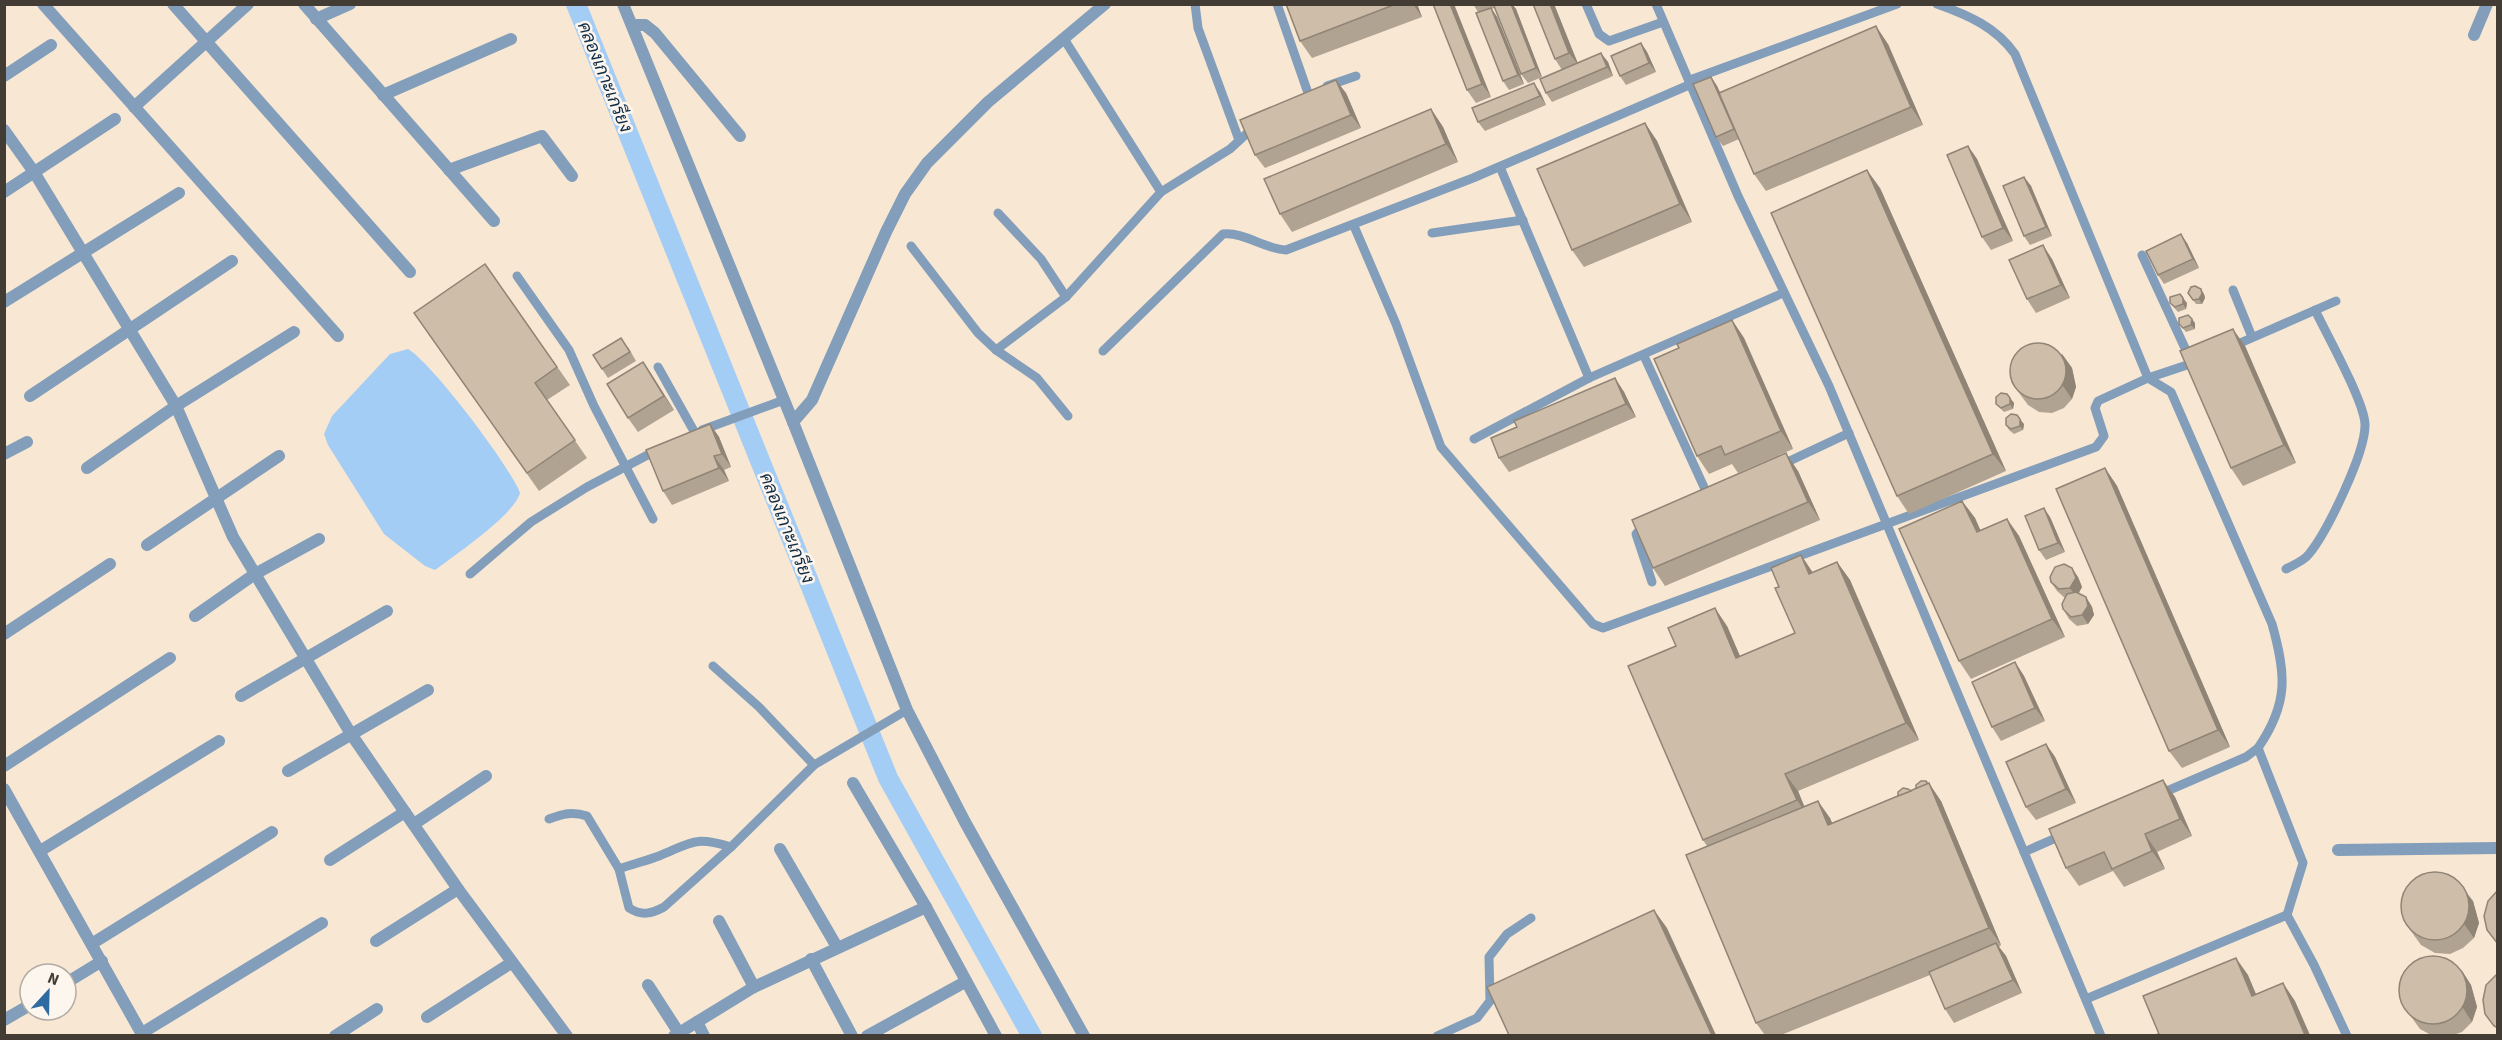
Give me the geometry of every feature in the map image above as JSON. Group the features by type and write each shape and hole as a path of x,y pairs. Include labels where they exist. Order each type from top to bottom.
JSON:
{"street":[{"path":"43,4 338,336"},
{"path":"173,4 410,272"},
{"path":"134,107 248,4"},
{"path":"304,4 494,221"},
{"path":"316,19 350,4"},
{"path":"623,4 794,422 907,710 971,832 1084,1035"},
{"path":"794,422 812,400 886,232 921,171 988,102 1106,4"},
{"path":"2474,35 2487,4"},
{"path":"632,25 645,25 655,33 740,136"},
{"path":"383,95 512,39"},
{"path":"4,76 51,45"},
{"path":"4,192 115,119"},
{"path":"4,130 34,172 176,406 234,537 351,734 458,889 564,1035"},
{"path":"449,170 542,136 572,176"},
{"path":"4,302 178,193"},
{"path":"30,396 232,261"},
{"path":"87,468 176,406 294,332"},
{"path":"4,454 27,442"},
{"path":"147,545 279,456"},
{"path":"195,616 255,574 319,539"},
{"path":"4,634 110,564"},
{"path":"241,696 305,656 387,611"},
{"path":"4,766 170,658"},
{"path":"288,771 428,690"},
{"path":"40,851 219,741"},
{"path":"414,825 486,776"},
{"path":"853,783 926,907 996,1035"},
{"path":"4,789 142,1034 322,923"},
{"path":"330,860 405,812"},
{"path":"93,944 272,832"},
{"path":"2338,850 2498,848"},
{"path":"780,849 837,947"},
{"path":"376,941 458,889"},
{"path":"648,985 676,1034 754,987 926,907"},
{"path":"719,921 754,987"},
{"path":"811,959 852,1035"},
{"path":"78,976 102,961"},
{"path":"427,1017 511,963"},
{"path":"867,1035 965,982"},
{"path":"335,1035 377,1009"},
{"path":"4,1020 18,1012"},
{"path":"697,1022 704,1035"}],"lane":[{"path":"1195,4 1197,28 1239,140"},
{"path":"1277,4 1308,93"},
{"path":"1586,4 1599,34 1609,41 1626,37 1663,22"},
{"path":"1656,4 1783,293 1829,386 2101,1035"},
{"path":"1103,351 1223,234 1231,233 1261,246 1286,250 1354,226 1500,167 1690,83 1897,4"},
{"path":"1937,4 1960,12 2003,37 2014,54 2148,378 2171,392 2272,624 2280,655 2283,694 2268,733 2258,748 2246,758 2151,798"},
{"path":"1064,39 1161,192"},
{"path":"1299,99 1308,93 1356,76"},
{"path":"996,350 1066,297 1161,192 1239,140 1262,120"},
{"path":"1500,167 1589,378"},
{"path":"998,213 1041,260 1066,297"},
{"path":"1432,232 1523,219"},
{"path":"1354,226 1396,324 1441,447 1593,624 1603,628 2096,447 2104,436 2095,408 2098,401 2148,378 2202,359"},
{"path":"911,246 978,333 996,350 1038,378 1068,416"},
{"path":"2142,255 2192,364"},
{"path":"518,276 569,350 653,519"},
{"path":"2233,290 2252,337"},
{"path":"1474,439 1589,378 1644,356 1783,293"},
{"path":"2222,351 2336,301"},
{"path":"2286,569 2308,556 2336,506 2358,455 2365,424 2360,404 2315,310"},
{"path":"1644,356 1710,499"},
{"path":"658,367 691,434 784,400"},
{"path":"1774,468 1849,433"},
{"path":"470,574 531,522 625,466 666,446"},
{"path":"1699,502 1720,494"},
{"path":"1652,582 1636,534 1641,527 1659,518"},
{"path":"713,666 759,707 814,765"},
{"path":"549,819 564,813 587,816 619,868 629,908 638,913 652,913 664,907 731,847 814,765 866,732 907,710"},
{"path":"2258,748 2303,863 2287,915 2314,964 2347,1035"},
{"path":"2024,852 2077,829"},
{"path":"619,868 660,855 684,843 711,841 731,847"},
{"path":"2086,999 2287,915"},
{"path":"1437,1035 1477,1018 1490,1001 1489,957 1507,934 1531,918"}],"water":[{"path":"408,349 434,374 469,416 502,461 520,493 496,523 435,570 425,566 384,534 328,445 324,434 332,416 390,354"}],"building":[{"path":"1286,4 1396,4 1300,41"},
{"path":"1433,4 1450,4 1482,84 1467,90"},
{"path":"1511,4 1536,68 1521,74 1494,6"},
{"path":"1533,4 1550,4 1569,53 1555,59"},
{"path":"1491,8 1518,75 1503,81 1476,13"},
{"path":"1876,26 1911,107 1754,174 1719,93"},
{"path":"1641,43 1649,63 1620,76 1611,56"},
{"path":"1601,53 1607,67 1546,93 1540,79"},
{"path":"1711,77 1734,129 1716,137 1693,84"},
{"path":"1336,80 1351,115 1255,155 1240,120"},
{"path":"1534,83 1540,96 1478,122 1472,108"},
{"path":"1431,109 1446,144 1280,214 1264,179"},
{"path":"1645,123 1680,204 1572,250 1537,169"},
{"path":"1968,146 2003,228 1982,237 1947,155"},
{"path":"1867,170 1993,454 1897,496 1771,213"},
{"path":"2024,177 2046,227 2024,236 2003,186"},
{"path":"2181,234 2193,259 2158,275 2146,251"},
{"path":"2043,245 2061,285 2027,299 2009,260"},
{"path":"485,264 557,367 535,383 575,440 527,473 414,313"},
{"path":"2191,287 2201,289 2202,294 2199,299 2193,300 2188,293"},
{"path":"2180,294 2183,304 2175,307 2170,303 2170,297"},
{"path":"2188,315 2192,319 2191,325 2183,328 2179,324 2179,318"},
{"path":"1732,320 1781,431 1725,455 1721,446 1697,456 1654,359 1679,348 1677,344"},
{"path":"2233,329 2284,445 2231,468 2180,351"},
{"path":"621,338 630,352 602,369 593,355"},
{"path":"2032,343 2044,343 2054,347 2062,355 2066,371 2062,387 2054,395 2044,399 2032,399 2022,395 2014,387 2010,377 2010,365 2014,355 2022,347"},
{"path":"643,362 664,396 628,418 607,384"},
{"path":"1615,378 1626,404 1499,458 1491,438 1517,427 1514,421"},
{"path":"2001,393 2007,394 2010,404 2001,408 1996,404 1996,397"},
{"path":"2011,414 2017,415 2020,419 2020,426 2011,429 2006,425 2006,418"},
{"path":"710,424 722,454 714,456 719,468 663,491 646,450"},
{"path":"1786,453 1808,502 1653,568 1632,520"},
{"path":"2105,468 2218,730 2169,751 2056,489"},
{"path":"1962,501 1977,532 2007,519 2052,619 1959,661 1899,529"},
{"path":"2044,508 2058,543 2039,550 2025,516"},
{"path":"1801,555 1809,574 1837,562 1906,723 1785,774 1797,800 1703,840 1628,666 1676,646 1668,628 1715,608 1736,658 1795,633 1775,588 1779,587 1771,568"},
{"path":"2064,564 2072,568 2076,578 2070,588 2059,589 2051,582 2050,577 2055,567"},
{"path":"2076,592 2086,597 2088,606 2082,615 2071,617 2063,609 2062,604 2067,594"},
{"path":"2015,662 2035,708 1992,727 1972,682"},
{"path":"2046,744 2066,789 2026,807 2006,762"},
{"path":"2163,780 2180,819 2145,834 2152,851 2112,869 2104,852 2066,868 2049,829"},
{"path":"1921,781 1926,781 1928,784 1916,789 1916,785"},
{"path":"1929,783 1989,928 1756,1023 1686,855 1818,801 1828,825"},
{"path":"1903,788 1911,791 1898,796 1898,792"},
{"path":"2435,872 2448,875 2459,882 2466,893 2469,906 2466,919 2459,930 2448,937 2435,940 2422,937 2411,930 2404,919 2401,906 2404,893 2411,882 2422,875"},
{"path":"2498,890 2498,944 2487,930 2484,916 2488,901"},
{"path":"1654,910 1712,1035 1509,1035 1487,987"},
{"path":"1996,943 2013,980 1945,1009 1929,972"},
{"path":"2433,956 2446,959 2457,966 2464,977 2467,990 2464,1003 2457,1014 2446,1021 2433,1024 2420,1021 2409,1014 2402,1003 2399,990 2402,977 2409,966 2420,959"},
{"path":"2236,958 2252,996 2283,983 2305,1035 2155,1035 2159,1034 2143,996"},
{"path":"2498,973 2498,1028 2485,1014 2483,1000 2486,985"}],"waterway":[{"name":"คลองเกาะเกรียง","path":"576,4 888,778 1032,1036"}]}
